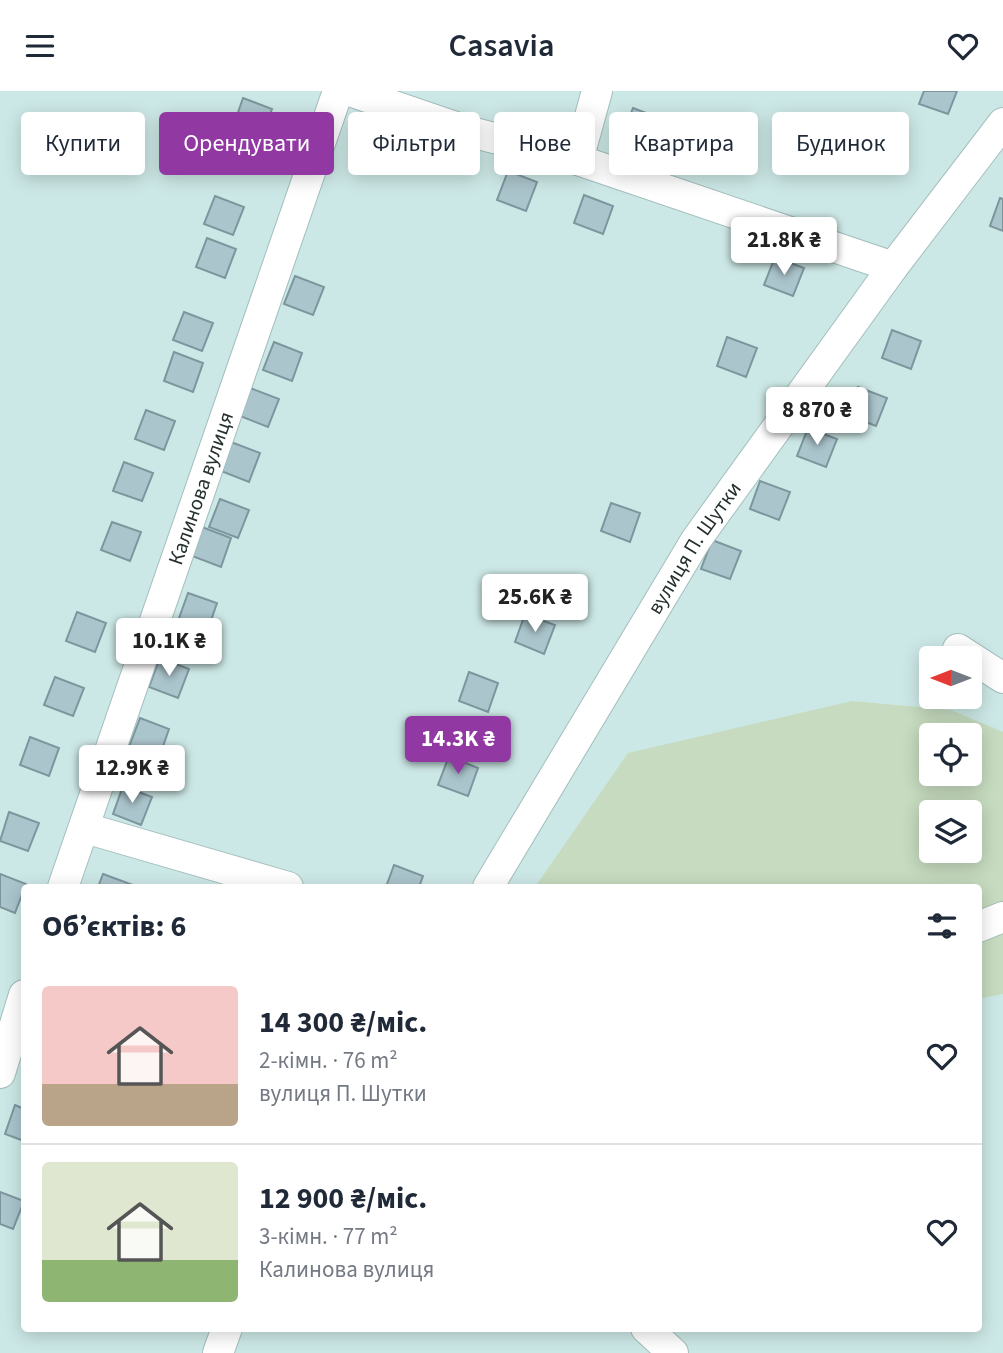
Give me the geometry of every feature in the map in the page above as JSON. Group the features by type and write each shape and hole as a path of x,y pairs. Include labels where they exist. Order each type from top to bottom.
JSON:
{"street":[{"name":"Калинова вулиця","path":"64,884 338,91"},
{"path":"350,91 494,138"},
{"path":"591,112 597,91"},
{"name":"вулиця П. Шутки","path":"490,884 696,540 893,267 1003,123"},
{"path":"595,166 893,267"},
{"path":"982,664 1003,678"},
{"path":"85,828 278,884"},
{"path":"982,925 1003,916"},
{"path":"0,1073 21,1005"},
{"path":"218,1353 226,1332"},
{"path":"650,1332 673,1353"}],"green space":[{"path":"852,701 951,710 982,723 919,723 919,786 982,786 982,723 1003,732 1003,994 982,998 982,884 537,884 628,753"}],"building":[{"path":"924,91 957,91 948,114 919,104"},
{"path":"243,98 272,109 271,112 238,112"},
{"path":"506,175 519,175 537,182 526,211 497,200"},
{"path":"584,195 613,206 603,234 574,223"},
{"path":"215,196 244,207 233,235 204,224"},
{"path":"1000,198 1003,199 1003,231 990,226"},
{"path":"207,238 236,249 225,278 196,267"},
{"path":"775,257 804,268 793,296 764,285"},
{"path":"295,276 324,287 313,315 284,304"},
{"path":"184,312 213,323 202,351 173,340"},
{"path":"892,330 921,341 911,369 882,358"},
{"path":"727,337 757,348 746,377 717,366"},
{"path":"274,342 302,353 292,381 263,370"},
{"path":"174,352 203,363 193,392 164,381"},
{"path":"858,387 887,398 876,426 847,415"},
{"path":"250,388 279,399 268,427 240,416"},
{"path":"146,410 175,421 164,450 135,439"},
{"path":"808,428 837,439 826,467 797,456"},
{"path":"231,442 260,453 249,482 221,471"},
{"path":"124,462 153,473 142,501 113,491"},
{"path":"760,481 790,492 779,520 750,509"},
{"path":"220,499 249,510 238,538 209,527"},
{"path":"611,503 640,513 630,542 601,531"},
{"path":"112,522 141,532 130,561 101,550"},
{"path":"202,527 231,538 221,567 192,556"},
{"path":"712,540 741,551 730,579 701,569"},
{"path":"188,593 217,603 207,632 178,621"},
{"path":"77,612 106,623 95,652 66,641"},
{"path":"525,614 555,625 544,654 515,642"},
{"path":"160,658 189,669 178,698 149,687"},
{"path":"469,672 498,683 488,712 459,701"},
{"path":"55,677 84,688 73,716 44,705"},
{"path":"140,718 169,729 159,758 129,747"},
{"path":"30,737 59,748 49,776 20,765"},
{"path":"449,756 478,768 468,796 438,785"},
{"path":"123,786 152,797 141,825 113,814"},
{"path":"9,812 39,823 28,851 0,841"},
{"path":"394,865 423,876 420,884 387,884"},
{"path":"0,874 26,884 21,884 21,897 15,913 0,907"},
{"path":"103,874 130,884 99,884"},
{"path":"15,1105 21,1108 21,1140 5,1134"},
{"path":"0,1192 21,1200 21,1209 13,1229 0,1224"}]}
